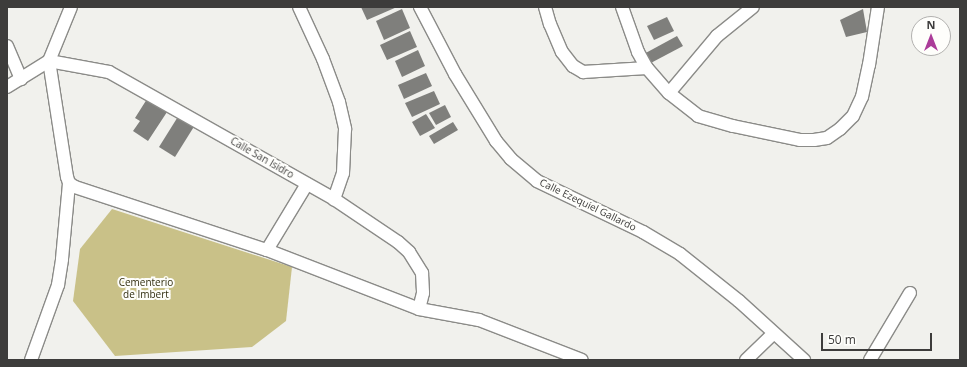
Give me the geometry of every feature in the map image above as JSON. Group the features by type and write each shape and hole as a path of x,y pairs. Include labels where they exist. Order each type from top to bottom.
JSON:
{"street":[{"path":"30,360 58,285 62,259 69,183 49,61 71,7"},
{"path":"299,7 323,59 339,102 344,129 343,173 334,199"},
{"name":"Calle Ezequiel Gallardo","path":"420,7 455,74 496,141 511,158 537,181 643,232 680,254 739,301 773,334 804,360"},
{"path":"545,7 550,24 562,52 573,66 583,72 647,68"},
{"path":"622,7 638,52 647,68 669,93 698,116 733,126 800,140 827,138 840,129 853,116 862,97 869,65 878,7"},
{"path":"669,93 717,36 754,7"},
{"path":"7,46 21,79"},
{"path":"7,87 49,61"},
{"name":"Calle San Isidro","path":"49,61 109,72 334,199 398,242 409,252 422,273 423,293 419,309"},
{"path":"69,183 75,187 267,250 419,309 479,320 582,360"},
{"path":"267,250 307,184"},
{"path":"870,360 910,293"},
{"path":"746,360 773,334"}],"green space":[{"name":"Cementerio de Imbert","path":"112,209 292,267 286,321 252,347 115,356 73,301 80,249"}],"building":[{"path":"361,7 397,7 367,20"},
{"path":"402,9 410,28 384,40 376,21"},
{"path":"863,9 867,32 846,37 840,20"},
{"path":"667,17 674,31 654,40 647,26"},
{"path":"410,31 417,47 387,60 380,45"},
{"path":"677,36 683,46 647,65 642,55"},
{"path":"418,50 425,66 402,77 395,61"},
{"path":"426,73 432,86 404,99 398,85"},
{"path":"434,91 440,104 412,117 405,103"},
{"path":"147,99 167,112 148,141 133,131 140,121 135,118"},
{"path":"445,105 451,117 436,125 429,113"},
{"path":"426,114 435,128 420,136 412,122"},
{"path":"179,115 195,125 175,157 159,147"},
{"path":"453,122 458,130 434,144 429,136"}]}
